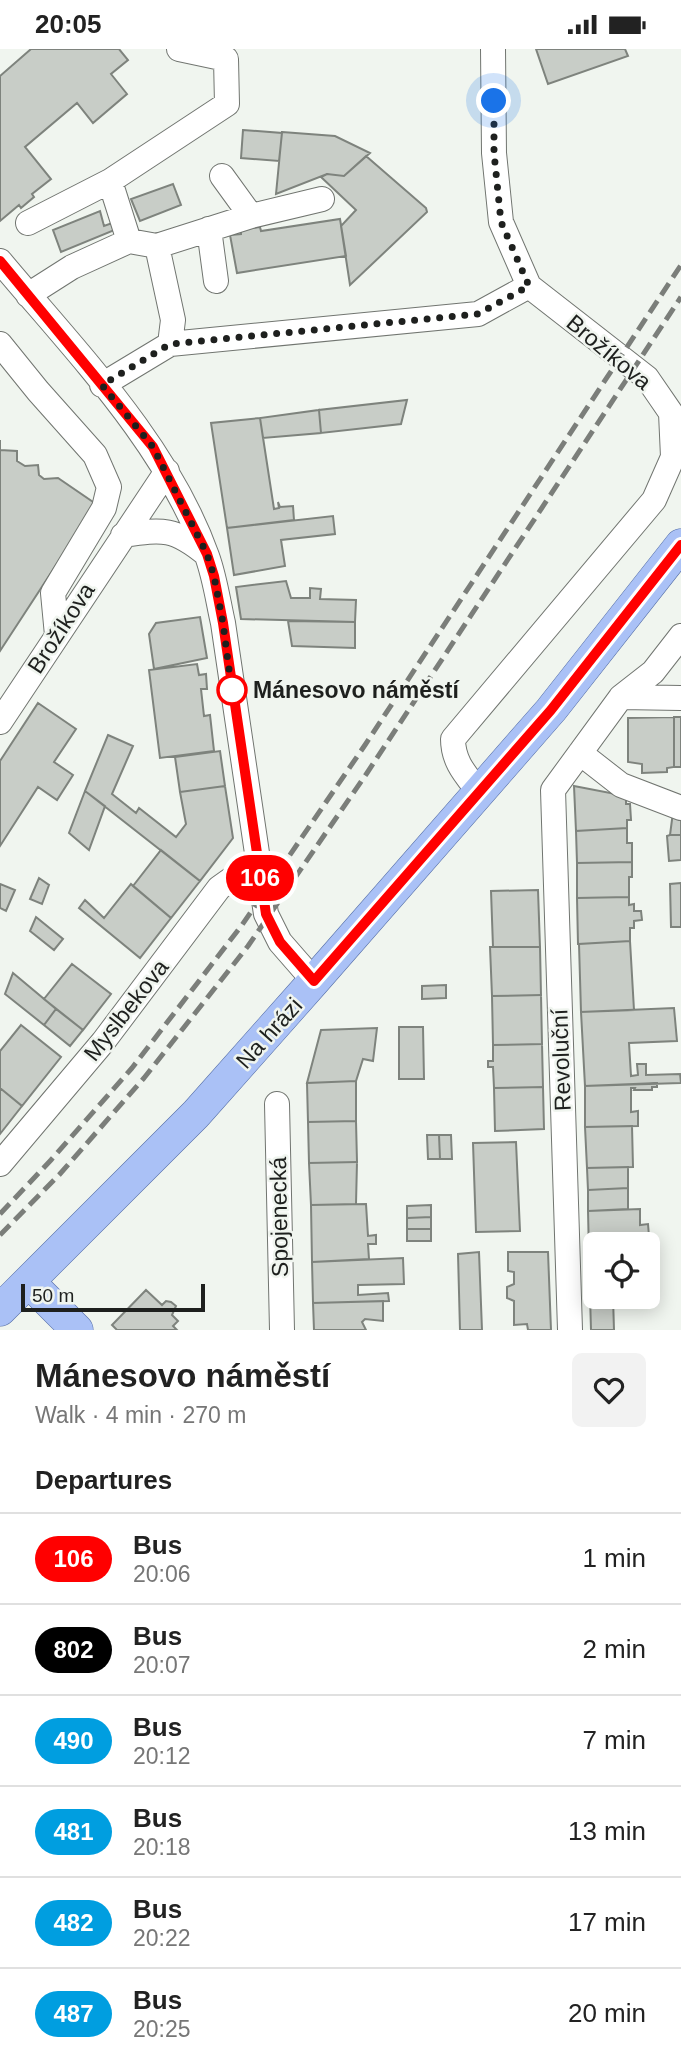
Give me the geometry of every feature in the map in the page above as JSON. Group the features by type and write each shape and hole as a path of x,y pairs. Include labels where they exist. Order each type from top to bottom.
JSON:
{"main road":[{"name":"Na hrázi","path":"0,1310 196,1114 551,710 676,557"},
{"path":"29,1282 77,1330"}],"street":[{"path":"28,223 110,181 227,104 226,59 179,49"},
{"path":"102,385 170,344 478,314 529,286 501,222 494,153 494,49"},
{"path":"222,176 251,216"},
{"path":"110,181 129,241"},
{"path":"28,295 72,267 129,241 157,246 251,216 322,199"},
{"path":"209,229 216,281"},
{"path":"157,246 173,320 170,344"},
{"path":"0,261 153,447 207,554 223,623 266,914 280,942 314,981"},
{"name":"Brožíkova","path":"479,792 453,754 453,740 654,500 673,457 671,413 647,378 529,286"},
{"path":"0,344 95,455 109,487 104,508 53,593 57,635"},
{"name":"Brožíkova","path":"0,722 167,471"},
{"path":"123,534 171,531 207,554"},
{"path":"681,636 653,672 621,697 580,753 621,785 681,808"},
{"path":"621,697 681,698"},
{"name":"Revoluční","path":"570,1330 553,790 580,753"},
{"name":"Myslbekova","path":"0,1164 103,1042 219,888 257,861"},
{"name":"Spojenecká","path":"277,1104 282,1330"}],"building":[{"path":"31,49 119,49 128,60 111,74 127,94 93,123 77,103 25,147 51,179 32,194 34,197 21,208 19,205 0,221 0,76"},
{"path":"536,49 625,49 628,56 548,84"},
{"path":"243,130 282,133 279,161 241,158"},
{"path":"282,132 335,136 370,153 344,176 327,174 276,194"},
{"path":"366,156 426,208 427,212 350,285 341,226 356,210 321,177 327,174 344,176"},
{"path":"173,184 181,205 140,221 131,199"},
{"path":"100,211 104,226 115,222 117,229 61,252 53,230"},
{"path":"340,219 346,256 237,273 230,235 241,234 241,229 260,227 261,231"},
{"path":"407,400 401,424 321,433 319,410"},
{"path":"319,410 321,433 263,438 260,418"},
{"path":"260,418 274,509 279,508 278,502 280,507 293,506 294,520 227,528 211,423"},
{"path":"0,450 17,451 17,461 25,466 38,465 39,475 44,479 58,478 96,504 0,651"},
{"path":"333,516 335,534 281,540 285,566 234,575 227,528"},
{"path":"286,581 291,598 310,598 310,588 321,589 320,599 356,600 355,622 241,619 236,587"},
{"path":"200,617 207,658 154,669 149,634 156,623"},
{"path":"288,621 355,622 355,648 292,646"},
{"path":"197,664 199,675 206,674 207,689 201,689 204,716 210,715 214,751 160,758 149,670"},
{"path":"38,703 76,729 54,762 73,775 57,800 38,787 0,846 0,761"},
{"path":"674,717 681,717 681,767 674,767"},
{"path":"674,717 674,767 667,768 667,772 642,773 642,764 628,762 628,718"},
{"path":"108,735 133,746 112,794 136,813 139,808 176,837 186,824 180,792 225,786 233,838 200,881 85,791"},
{"path":"220,751 225,786 180,792 175,757"},
{"path":"574,786 626,796 626,804 630,804 631,820 627,820 627,828 576,831"},
{"path":"85,791 105,806 89,850 69,833"},
{"path":"673,812 681,815 681,835 670,835"},
{"path":"627,828 627,843 632,843 632,862 577,863 576,831"},
{"path":"681,835 681,860 669,861 667,836"},
{"path":"161,850 200,881 171,918 133,886"},
{"path":"632,862 629,897 577,898 577,863"},
{"path":"39,878 49,885 42,904 30,899"},
{"path":"681,883 681,927 671,927 670,884"},
{"path":"0,884 15,890 6,911 0,908"},
{"path":"131,884 171,918 140,958 79,908 85,900 104,918"},
{"path":"538,890 540,947 493,947 491,891"},
{"path":"629,897 629,905 634,904 634,911 641,911 642,920 634,921 634,928 630,928 630,941 578,944 577,898"},
{"path":"36,917 63,939 54,950 30,931"},
{"path":"630,941 634,1010 581,1012 579,944"},
{"path":"490,947 540,947 541,995 492,996"},
{"path":"72,964 111,994 83,1030 44,999"},
{"path":"13,973 56,1009 44,1025 5,994"},
{"path":"446,985 446,998 422,999 422,986"},
{"path":"541,995 542,1044 493,1045 492,996"},
{"path":"674,1008 677,1041 629,1043 631,1076 638,1075 637,1064 646,1064 646,1075 680,1074 681,1083 585,1086 581,1012"},
{"path":"56,1009 83,1030 70,1046 44,1025"},
{"path":"21,1025 61,1057 22,1106 0,1088 0,1051"},
{"path":"399,1027 423,1027 424,1079 399,1079"},
{"path":"377,1028 373,1061 363,1059 356,1081 307,1083 321,1030"},
{"path":"542,1044 543,1087 494,1088 493,1067 488,1067 488,1061 493,1061 493,1045"},
{"path":"356,1081 356,1121 308,1122 307,1083"},
{"path":"657,1083 657,1087 652,1087 652,1090 631,1088 631,1112 638,1111 638,1126 585,1127 585,1086"},
{"path":"543,1087 544,1129 495,1131 494,1088"},
{"path":"0,1088 22,1106 0,1134"},
{"path":"356,1121 357,1162 309,1163 308,1122"},
{"path":"632,1126 633,1167 587,1168 585,1127"},
{"path":"427,1135 439,1135 440,1159 428,1159"},
{"path":"439,1135 451,1135 452,1159 440,1159"},
{"path":"516,1142 520,1231 476,1232 473,1143"},
{"path":"357,1162 356,1204 311,1205 309,1163"},
{"path":"628,1167 628,1188 588,1190 587,1168"},
{"path":"628,1188 628,1209 588,1211 588,1190"},
{"path":"366,1204 368,1236 376,1235 376,1244 368,1244 369,1259 312,1262 311,1205"},
{"path":"431,1205 431,1217 407,1218 407,1206"},
{"path":"640,1209 640,1225 648,1224 649,1232 588,1232 588,1211"},
{"path":"431,1217 431,1229 407,1229 407,1218"},
{"path":"407,1229 431,1229 431,1241 407,1241"},
{"path":"479,1252 482,1330 460,1330 458,1254"},
{"path":"508,1252 548,1252 551,1330 528,1330 527,1324 514,1325 514,1301 507,1298 507,1287 514,1284 514,1272 508,1271"},
{"path":"403,1258 404,1284 358,1285 358,1295 388,1293 389,1301 313,1303 312,1262"},
{"path":"146,1290 162,1305 166,1301 176,1306 172,1315 178,1321 173,1326 177,1330 117,1330 112,1325"},
{"path":"383,1301 383,1321 365,1319 362,1322 366,1330 314,1330 313,1303"},
{"path":"590,1309 613,1309 614,1330 591,1330"}],"railway":[{"path":"0,1214 132,1068 242,925 365,745 681,265"},
{"path":"0,1235 59,1175 144,1078 248,946 367,773 681,297"}],"bus line":[{"name":"106","path":"0,261 153,447 207,554 223,623 266,914 280,942 314,981 551,710 681,545"}],"place":[{"name":"Mánesovo náměstí","path":"232,690"}],"route":[{"path":"232,690 223,623 207,554 153,447 102,385 170,344 478,314 529,286 501,222 494,153 494,101"}]}
